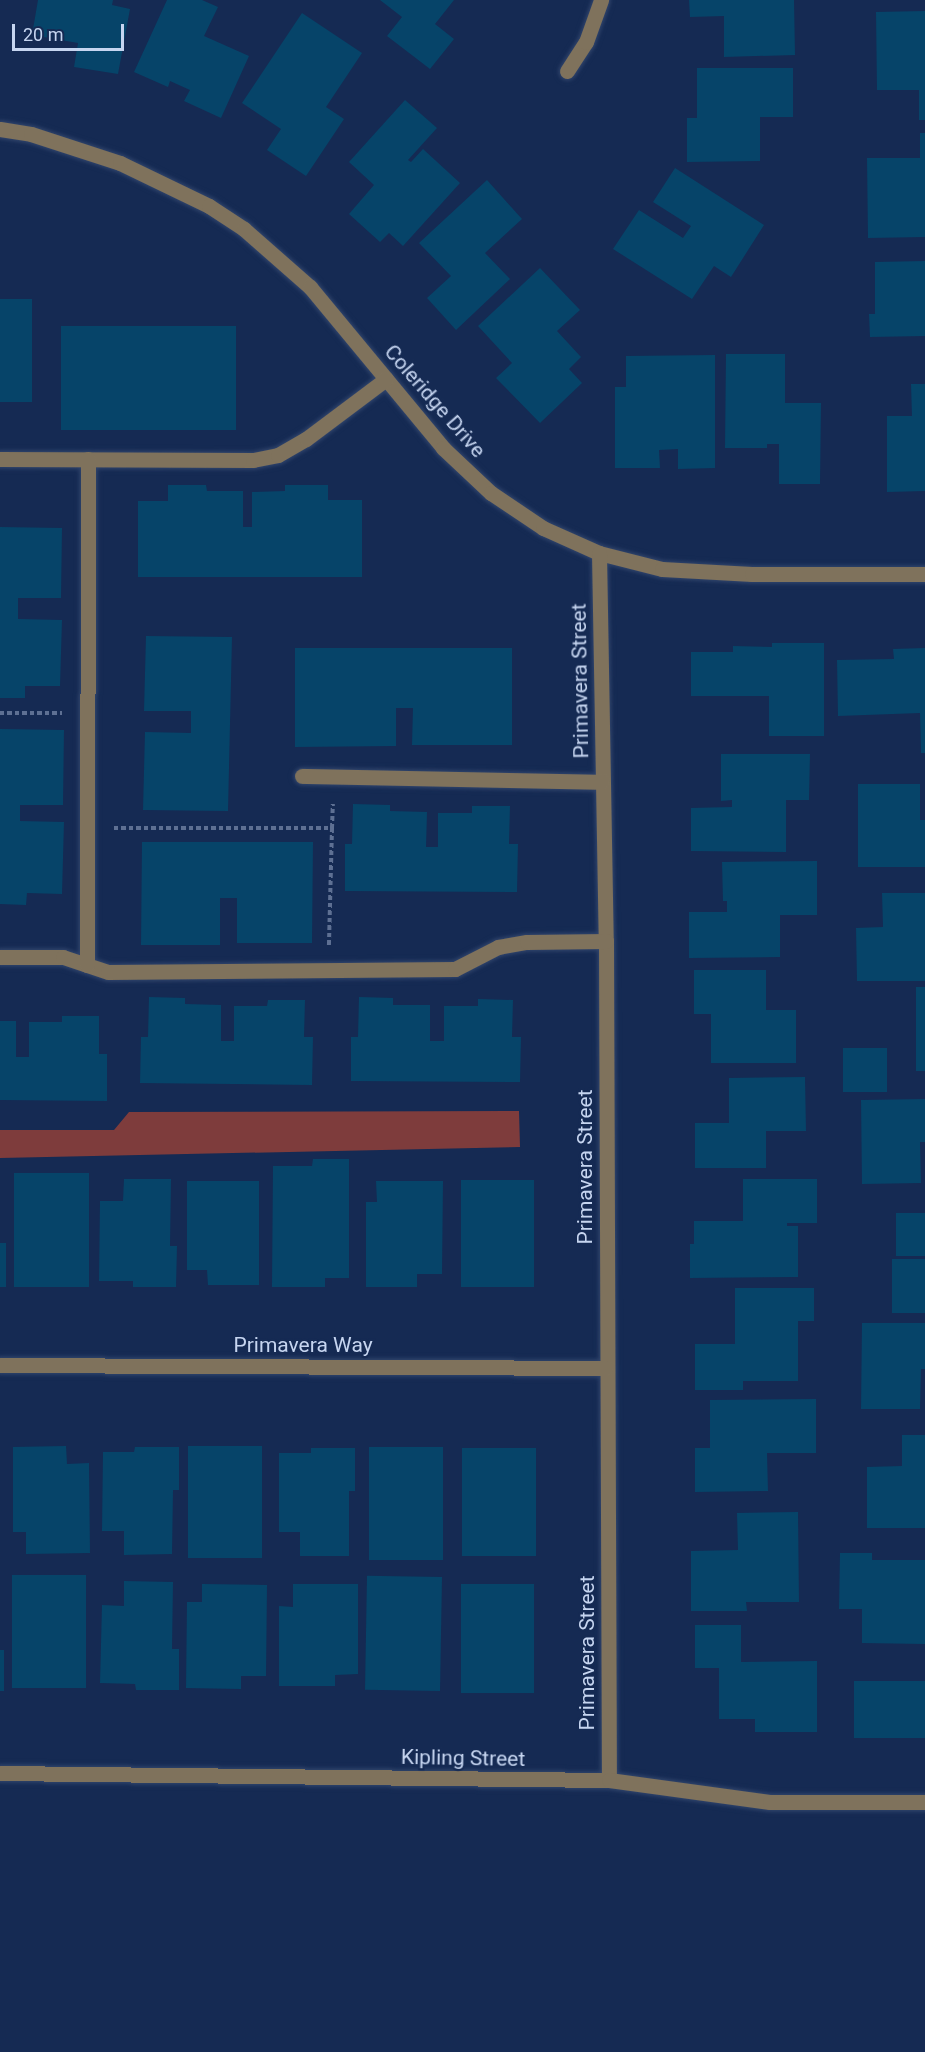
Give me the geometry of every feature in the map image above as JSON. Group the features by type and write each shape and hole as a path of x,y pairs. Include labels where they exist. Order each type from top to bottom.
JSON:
{"street":[{"path":"567,71 586,42 600,10 601,0"},
{"name":"Coleridge Drive","path":"0,129 31,134 120,163 209,206 244,229 310,287 443,448 491,493 543,528 598,553 673,569 752,574 925,574"},
{"path":"0,459 253,460 278,455 306,439 386,379"},
{"path":"87,965 88,459"},
{"name":"Primavera Street","path":"598,553 606,941 609,1780"},
{"path":"302,776 602,782"},
{"path":"0,957 63,957 108,972 455,969 498,947 527,942 606,941"},
{"name":"Primavera Way","path":"0,1365 606,1368"},
{"name":"Kipling Street","path":"0,1773 609,1780 770,1802 925,1802"}],"path":[{"path":"0,712 88,714"},
{"path":"109,828 332,828 328,970"}],"shaded area":[{"path":"519,1111 520,1147 0,1158 0,1130 114,1130 129,1112"}],"building":[{"path":"38,0 113,0 112,5 130,9 118,74 74,67 78,43 32,35"},
{"path":"167,0 202,0 218,7 204,36 249,56 221,118 184,101 190,90 170,81 168,87 134,72"},
{"path":"380,0 454,0 435,24 454,39 430,69 387,36 402,17"},
{"path":"689,0 794,0 795,55 724,57 724,16 690,17"},
{"path":"925,11 925,120 919,120 919,90 877,90 876,12"},
{"path":"302,13 362,53 326,107 344,119 306,176 267,150 281,129 242,103"},
{"path":"697,68 793,68 793,117 760,117 760,161 687,162 687,118 697,118"},
{"path":"405,100 437,128 408,160 411,162 423,149 460,183 403,246 389,233 380,242 349,214 374,185 349,162"},
{"path":"920,133 925,133 925,237 868,238 867,158 920,158"},
{"path":"675,168 764,225 731,277 714,266 692,299 613,249 639,210 683,238 691,226 653,202"},
{"path":"487,180 522,219 485,253 510,279 456,330 427,298 451,276 419,243"},
{"path":"925,261 925,336 870,337 869,314 875,314 875,262"},
{"path":"540,268 580,310 557,331 581,357 569,369 582,383 540,423 496,378 512,363 478,326"},
{"path":"0,299 32,299 32,402 0,402"},
{"path":"61,326 236,326 236,430 61,430"},
{"path":"726,354 785,354 785,403 821,403 820,484 779,484 779,444 767,444 767,448 725,448"},
{"path":"715,355 715,468 678,469 678,449 659,450 660,468 615,468 615,387 626,387 626,356"},
{"path":"911,384 925,384 925,491 887,492 887,416 912,416"},
{"path":"168,485 206,485 207,491 243,491 243,527 252,527 252,492 285,491 285,485 328,485 328,500 362,500 362,577 138,577 138,501 168,501"},
{"path":"0,527 62,528 61,598 18,598 18,619 62,620 60,686 25,686 25,698 0,698"},
{"path":"146,636 232,637 228,811 143,810 145,732 191,733 191,711 144,711"},
{"path":"772,643 824,643 824,736 769,736 769,696 691,696 691,652 733,652 733,646 772,647"},
{"path":"295,648 512,648 512,745 412,745 413,708 396,708 396,746 295,747"},
{"path":"925,648 925,753 921,753 920,713 838,716 837,660 894,659 893,649"},
{"path":"0,729 64,730 63,805 20,805 20,821 64,822 62,894 27,893 26,905 0,904"},
{"path":"721,754 810,754 809,800 786,800 786,852 691,851 691,808 732,807 732,800 721,801"},
{"path":"858,784 920,784 920,820 925,820 925,867 858,867"},
{"path":"353,804 390,805 390,811 427,812 426,847 438,847 438,813 472,813 472,806 510,806 509,844 518,844 517,892 345,891 345,844 352,844"},
{"path":"142,842 313,842 312,943 237,943 237,898 220,898 220,945 141,945"},
{"path":"817,861 817,915 780,915 780,957 689,958 689,912 727,912 727,901 723,901 722,862"},
{"path":"882,893 925,893 925,981 857,981 856,928 883,927"},
{"path":"694,970 766,970 766,1010 796,1010 796,1063 711,1063 711,1014 694,1014"},
{"path":"916,987 925,987 925,1071 916,1071"},
{"path":"149,997 185,998 185,1004 221,1005 221,1041 234,1041 234,1006 267,1006 268,1000 305,1000 304,1037 313,1037 312,1085 140,1083 141,1037 148,1037"},
{"path":"359,997 393,998 393,1005 430,1005 430,1041 444,1041 444,1006 478,1006 478,999 513,1000 512,1037 521,1037 520,1082 351,1081 351,1037 358,1037"},
{"path":"62,1016 99,1016 99,1054 107,1054 107,1101 0,1100 0,1021 16,1021 16,1057 29,1057 29,1022 62,1022"},
{"path":"843,1048 887,1048 887,1092 843,1092"},
{"path":"805,1077 806,1131 766,1131 766,1168 695,1168 695,1123 729,1123 729,1078"},
{"path":"925,1099 925,1142 920,1142 921,1183 862,1184 861,1100"},
{"path":"313,1159 349,1159 349,1278 325,1278 325,1287 272,1287 273,1166 312,1166"},
{"path":"14,1173 89,1173 89,1287 14,1287"},
{"path":"124,1179 171,1179 170,1246 177,1246 176,1287 133,1287 133,1281 99,1281 100,1201 123,1201"},
{"path":"743,1179 817,1179 817,1223 787,1223 787,1226 798,1226 798,1277 690,1278 690,1244 694,1244 694,1221 743,1221"},
{"path":"461,1180 534,1180 534,1287 461,1287"},
{"path":"187,1181 259,1181 259,1285 208,1285 207,1270 187,1270"},
{"path":"376,1181 443,1181 442,1274 417,1274 417,1287 366,1287 366,1202 377,1202"},
{"path":"896,1213 925,1213 925,1256 896,1256"},
{"path":"0,1243 6,1243 6,1287 0,1287"},
{"path":"892,1259 925,1259 925,1313 892,1313"},
{"path":"735,1288 814,1288 814,1321 798,1321 798,1381 743,1381 743,1390 695,1390 695,1344 735,1344"},
{"path":"862,1323 925,1323 925,1369 921,1369 920,1409 861,1409"},
{"path":"816,1399 816,1453 767,1453 768,1491 695,1492 695,1448 710,1448 710,1400"},
{"path":"902,1435 925,1435 925,1528 867,1528 867,1467 902,1466"},
{"path":"66,1446 67,1464 89,1463 90,1553 26,1554 26,1532 13,1532 13,1447"},
{"path":"188,1446 262,1446 262,1558 188,1558"},
{"path":"135,1447 179,1447 179,1490 173,1490 172,1554 124,1555 124,1531 102,1531 103,1452 134,1452"},
{"path":"369,1447 443,1447 443,1560 369,1560"},
{"path":"311,1448 355,1448 355,1491 349,1491 349,1556 300,1556 300,1532 279,1532 279,1453 311,1453"},
{"path":"462,1448 536,1448 536,1556 462,1556"},
{"path":"798,1512 799,1602 746,1602 747,1611 691,1611 691,1551 738,1550 737,1513"},
{"path":"840,1553 872,1553 872,1560 925,1560 925,1644 862,1643 862,1609 839,1609"},
{"path":"12,1575 86,1575 86,1688 12,1688"},
{"path":"367,1576 442,1577 440,1691 365,1690"},
{"path":"124,1581 173,1582 172,1649 179,1649 179,1690 136,1690 135,1684 100,1683 102,1605 124,1606"},
{"path":"202,1584 267,1585 266,1676 241,1676 241,1689 186,1688 187,1602 202,1602"},
{"path":"293,1584 358,1584 358,1674 335,1675 335,1686 279,1686 279,1606 293,1607"},
{"path":"461,1584 534,1584 534,1693 461,1693"},
{"path":"695,1625 741,1625 741,1662 817,1661 817,1732 755,1732 755,1719 719,1719 719,1668 695,1668"},
{"path":"0,1650 4,1650 4,1691 0,1691"},
{"path":"854,1681 925,1681 925,1738 854,1738"}]}
